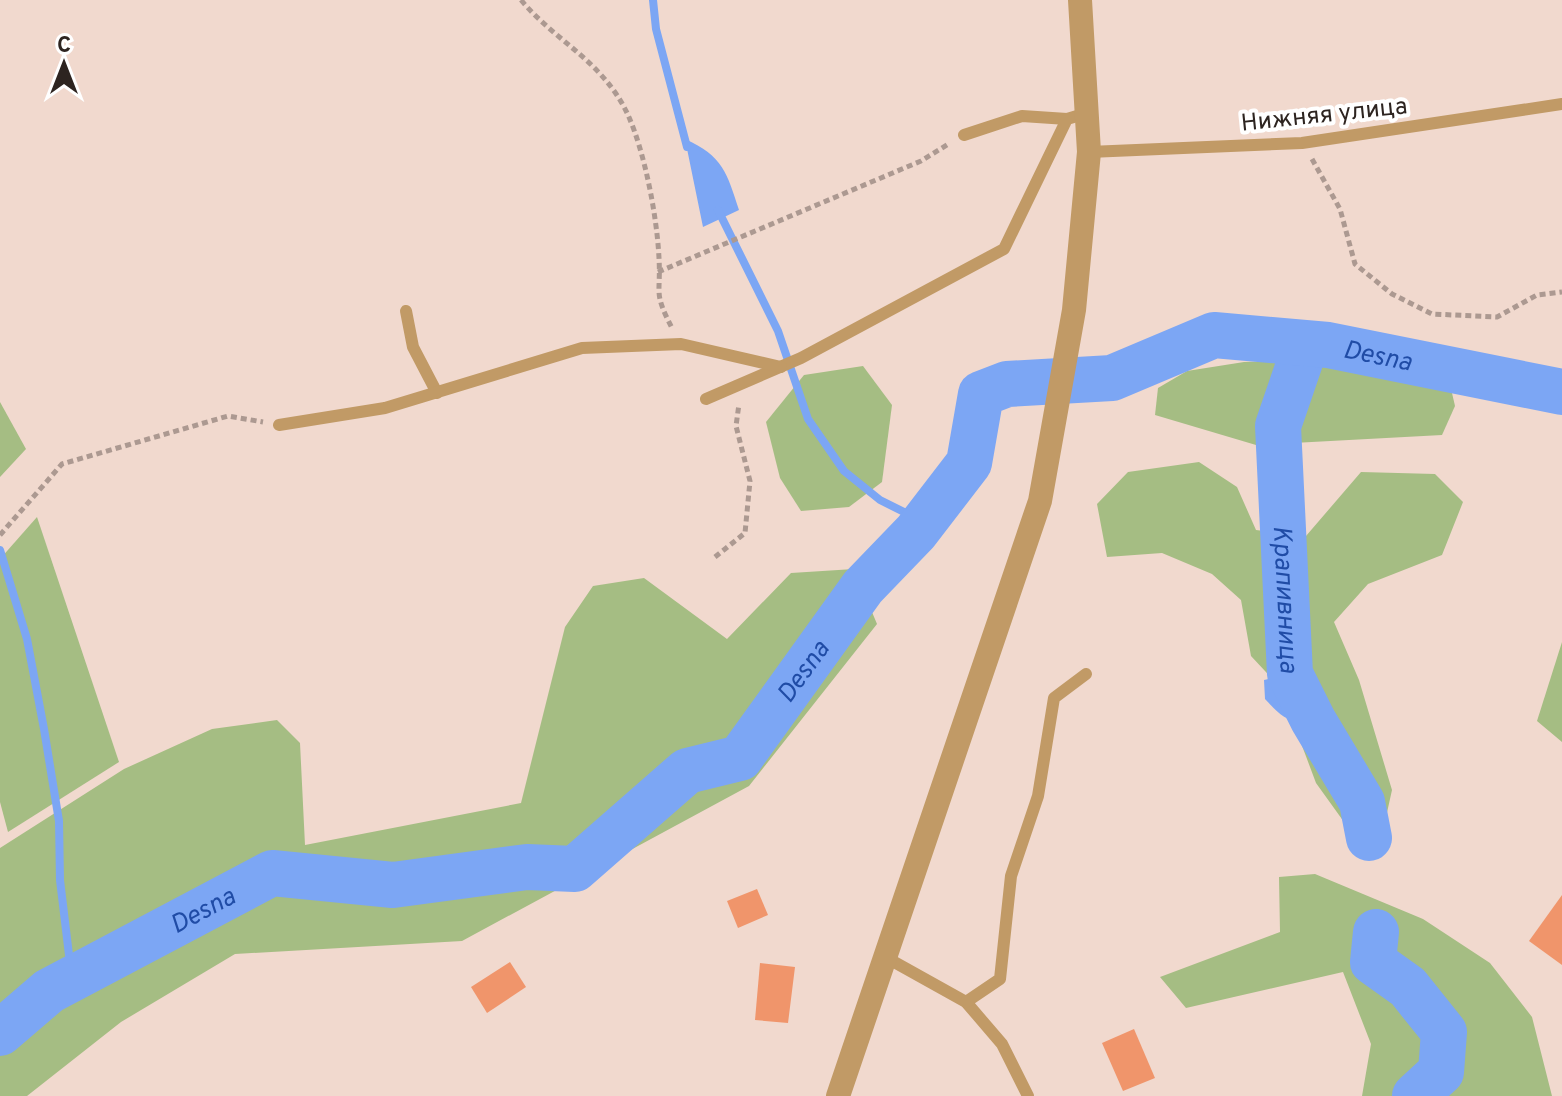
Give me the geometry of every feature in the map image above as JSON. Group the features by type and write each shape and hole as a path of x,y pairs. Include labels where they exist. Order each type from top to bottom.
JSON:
{"street":[{"path":"838,1096 1040,501 1074,310 1089,152 1077,116 1080,0"}],"lane":[{"name":"Нижняя улица","path":"1089,152 1302,143 1562,104"},
{"path":"706,399 801,358 1004,249 1077,116 1022,116 964,135"},
{"path":"406,311 413,347 437,393"},
{"path":"279,425 385,408 582,348 681,344 781,367"},
{"path":"966,1002 1000,979 1011,876 1038,796 1054,698 1086,674"},
{"path":"887,958 966,1002 1002,1044 1028,1096"}],"path":[{"path":"521,0 534,15 588,58 628,115 649,187 658,272 657,298 681,344"},
{"path":"658,272 907,167 964,135"},
{"path":"1302,143 1340,209 1355,264 1392,294 1432,314 1497,317 1537,295 1562,292"},
{"path":"715,557 745,533 750,481 736,426 742,383"},
{"path":"0,535 62,464 228,416 279,425"}],"green space":[{"path":"1336,359 1449,380 1455,406 1442,435 1256,445 1155,415 1158,388 1187,371 1244,362"},
{"path":"863,366 892,405 882,482 849,507 801,511 780,478 766,422 804,375"},
{"path":"0,402 26,449 0,477"},
{"path":"1199,462 1237,487 1256,530 1306,536 1361,472 1435,474 1463,502 1442,555 1368,584 1334,622 1359,680 1392,790 1382,835 1344,822 1316,783 1280,687 1251,656 1241,600 1212,574 1162,553 1107,557 1097,504 1128,472"},
{"path":"37,517 119,762 8,832 0,802 0,559"},
{"path":"854,569 877,624 749,786 462,941 235,954 121,1022 27,1096 0,1096 0,848 124,769 212,729 277,720 300,743 305,845 521,803 565,627 593,586 644,578 727,639 791,573"},
{"path":"1562,642 1562,742 1537,721"},
{"path":"1315,874 1423,919 1490,963 1532,1017 1552,1096 1362,1096 1371,1044 1343,972 1186,1008 1160,977 1280,932 1279,877"}],"water":[{"path":"685,139 716,159 731,186 739,210 703,227"},
{"path":"1290,674 1302,683 1313,698 1313,720 1291,720 1265,699 1264,680"}],"building":[{"path":"757,889 768,915 738,928 727,901"},
{"path":"1562,895 1562,965 1529,941"},
{"path":"510,962 526,987 487,1013 471,987"},
{"path":"760,963 795,967 788,1023 755,1020"},
{"path":"1134,1029 1155,1078 1123,1091 1102,1043"}],"waterway":[{"path":"653,0 656,29 687,147"},
{"path":"718,210 778,331 808,419 844,471 880,500 924,522"},
{"name":"Desna","path":"0,1033 49,991 272,873 393,885 527,867 575,869 687,771 740,758 863,587 916,532 969,463 981,394 1007,384 1112,378 1214,335 1328,345 1562,392"},
{"name":"Крапивница","path":"1306,344 1278,426 1290,674 1313,720 1362,802 1369,838"},
{"path":"0,550 27,639 44,729 59,821 60,880 72,980"},
{"name":"Крапивница","path":"1376,932 1373,962 1408,987 1444,1032 1441,1072 1415,1096"}]}
